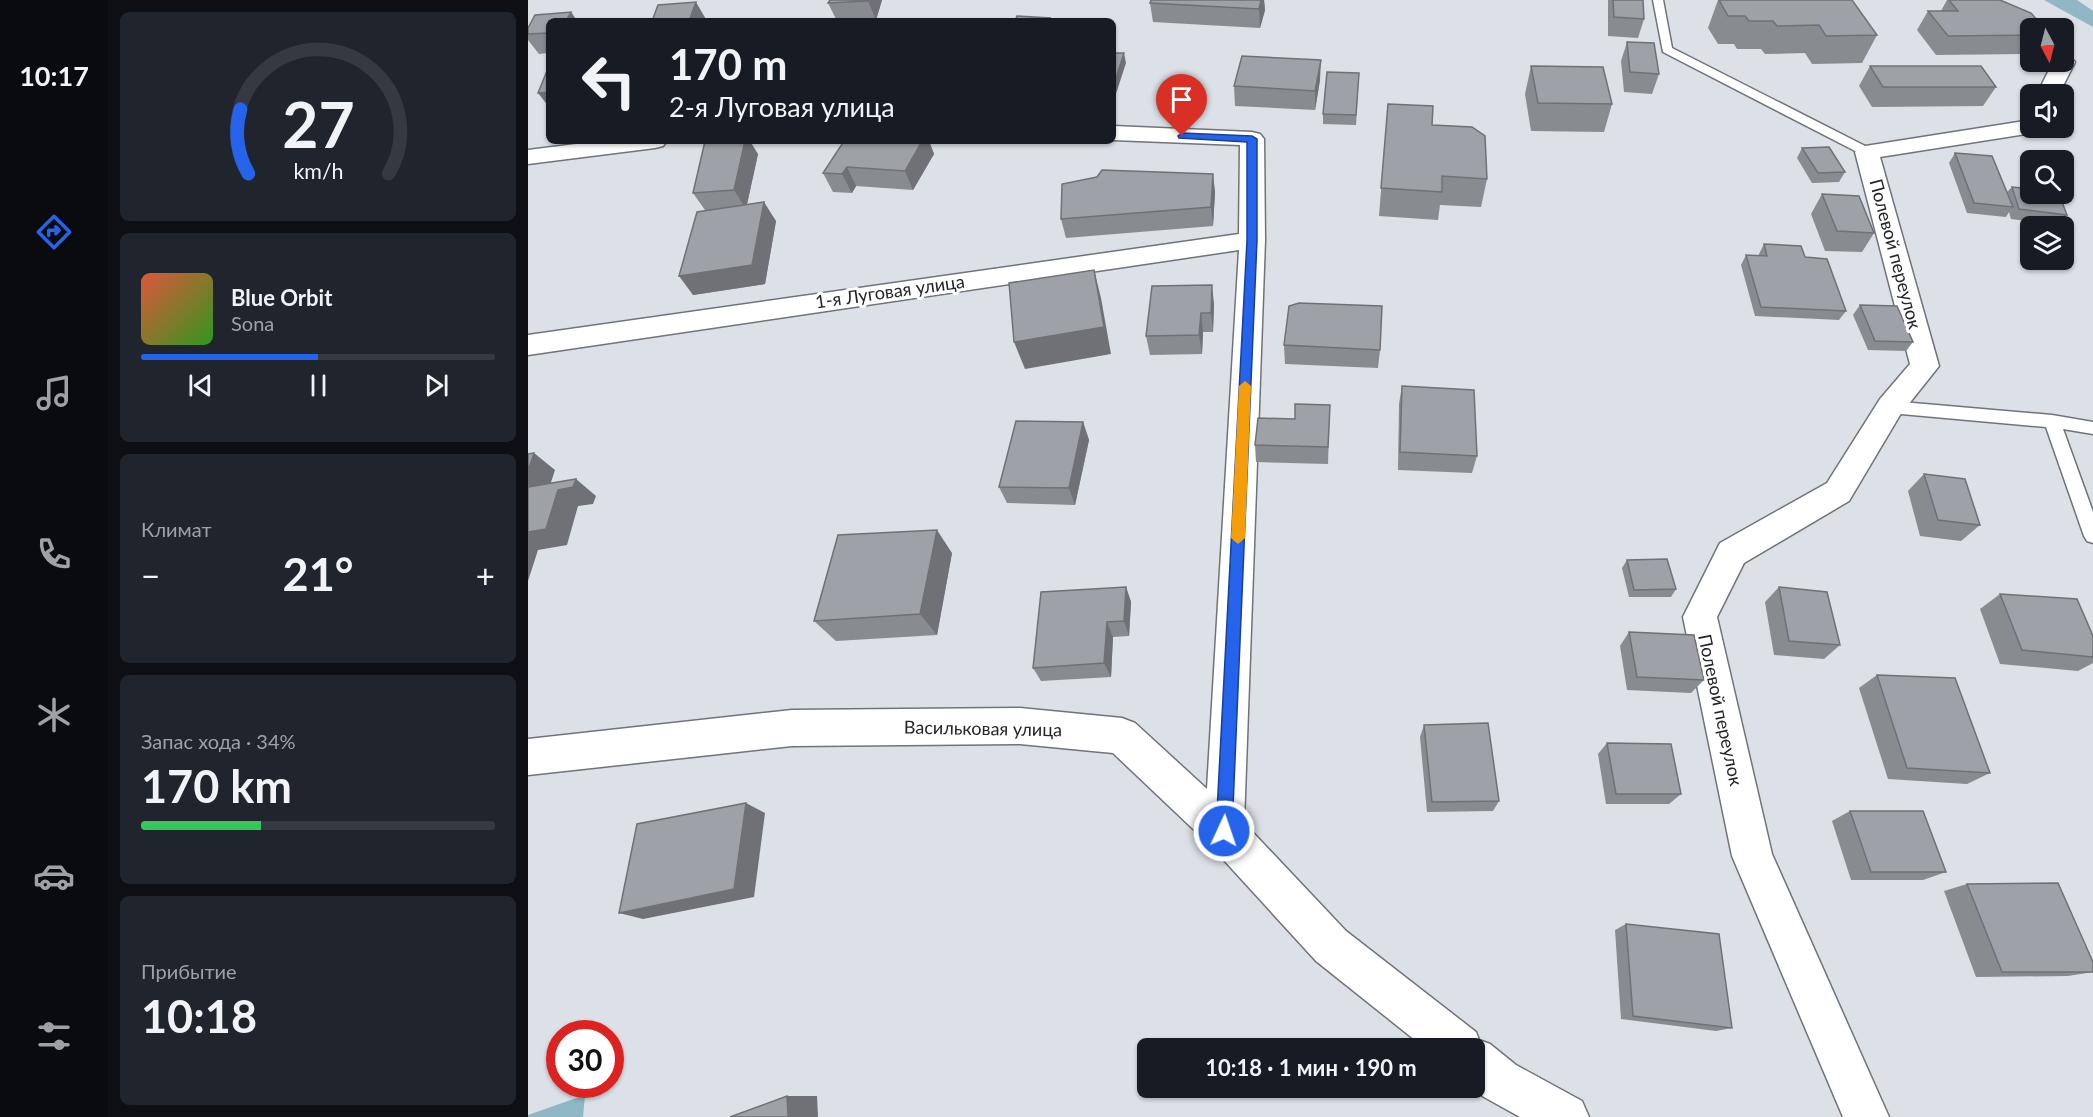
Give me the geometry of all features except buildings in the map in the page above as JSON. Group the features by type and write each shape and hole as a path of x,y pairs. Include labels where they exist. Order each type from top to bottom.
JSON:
{"street":[{"path":"1867,152 2020,129"},
{"path":"1116,133 1252,139 1252,240 1224,831"},
{"path":"528,157 631,144"},
{"name":"Полевой переулок","path":"1866,1117 1752,856 1700,617 1731,553 1839,492 1890,407 1925,366 1867,152"},
{"name":"1-я Луговая улица","path":"528,345 1252,240"},
{"name":"Васильковая улица","path":"528,757 792,728 1020,726 1122,736 1224,831 1331,946 1447,1038"},
{"path":"1485,1069 1500,1081 1566,1117"}],"lane":[{"path":"1658,0 1667,50 1867,152"},
{"path":"1890,407 2052,421 2093,428"},
{"path":"2052,421 2093,536"}],"water":[{"path":"2044,0 2077,0 2093,11 2093,27"},
{"path":"576,1098 585,1098 583,1117 528,1117 528,1115"}],"slow traffic":[{"path":"1238,538 1245,386"}],"route":[{"path":"1182,136 1252,139 1252,240 1224,831"}]}
